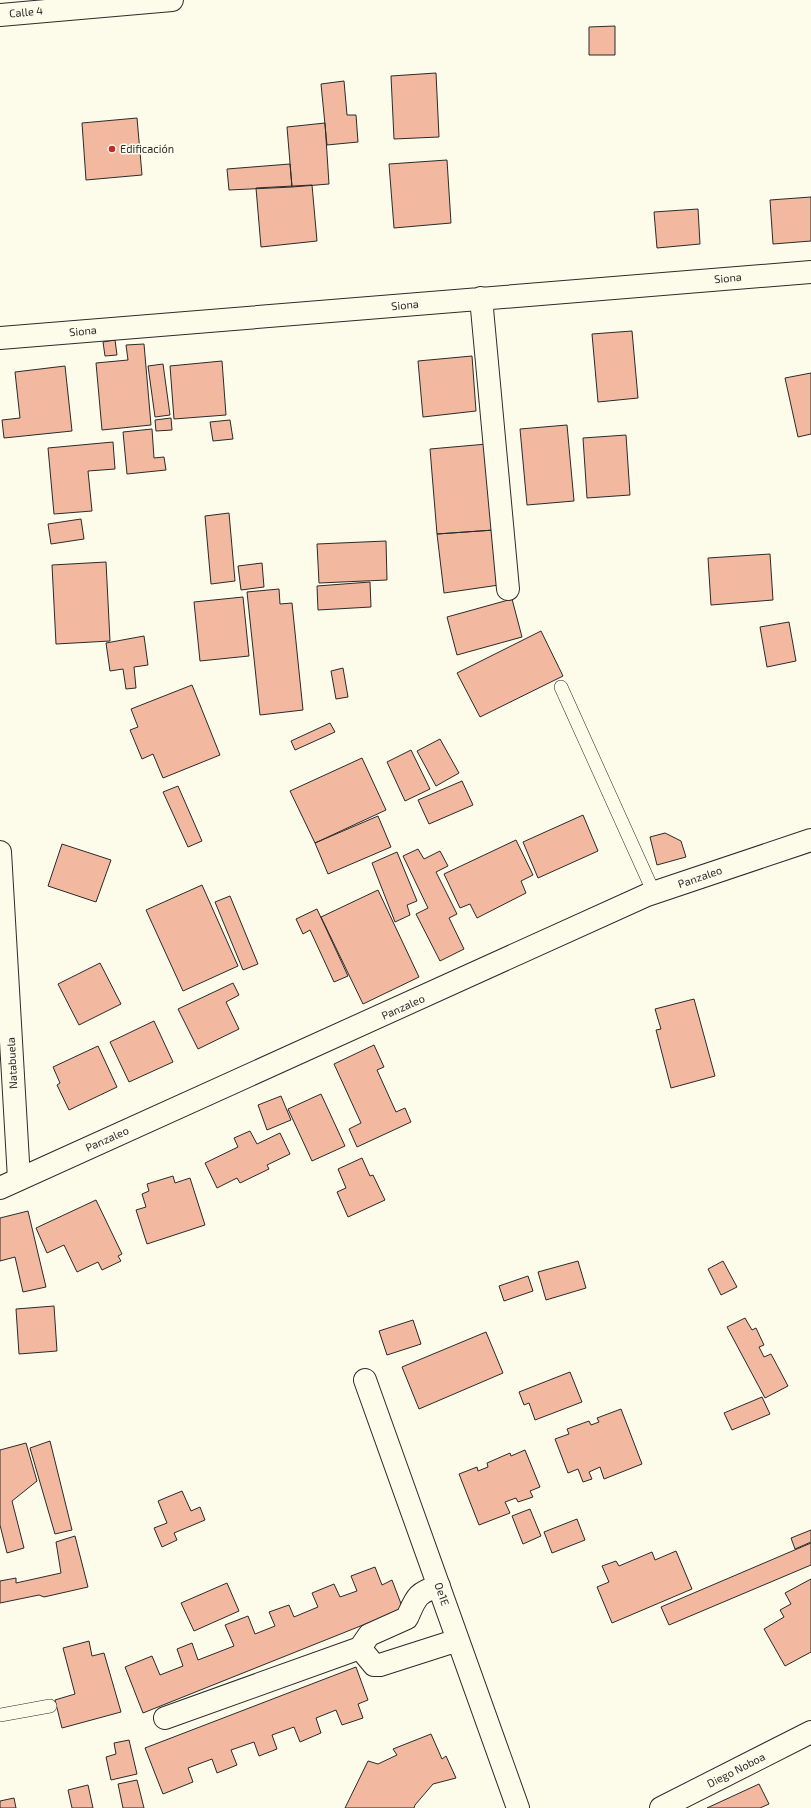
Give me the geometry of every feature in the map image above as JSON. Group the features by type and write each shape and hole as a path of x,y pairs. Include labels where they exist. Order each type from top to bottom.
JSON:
{"street":[{"name":"Calle 4","path":"0,15 172,0"},
{"name":"Siona","path":"0,338 811,272"},
{"path":"481,298 508,589"},
{"name":"Panzaleo","path":"10,1183 654,893 811,840"},
{"name":"Natabuela","path":"0,852 10,1183"},
{"name":"Oe1E","path":"365,1380 518,1808"},
{"path":"165,1718 360,1648 369,1635 407,1618 417,1596 428,1589 439,1586"},
{"path":"360,1648 374,1665 380,1665 458,1640"},
{"name":"Diego Noboa","path":"661,1808 811,1732"}],"lane":[{"path":"561,687 654,893"},
{"path":"0,1715 50,1706"}],"building":[{"path":"615,26 615,55 589,55 589,27"},
{"path":"436,73 439,137 394,139 391,76"},
{"path":"344,81 347,115 356,115 358,142 327,145 321,84"},
{"name":"Edificación","path":"137,118 142,175 86,180 82,123"},
{"path":"325,123 329,184 292,187 287,127"},
{"path":"447,160 451,223 394,228 389,164"},
{"path":"290,164 292,187 229,190 227,169"},
{"path":"312,185 317,241 261,247 256,188"},
{"path":"811,197 811,241 773,244 770,200"},
{"path":"698,209 700,244 657,248 654,212"},
{"path":"632,331 638,398 598,402 592,334"},
{"path":"115,340 117,355 105,356 103,342"},
{"path":"144,344 151,425 102,430 96,363 128,360 126,345"},
{"path":"472,356 476,411 423,417 418,361"},
{"path":"222,361 226,415 174,419 170,366"},
{"path":"163,364 170,415 155,417 148,366"},
{"path":"65,366 72,431 4,438 2,420 20,418 15,372"},
{"path":"811,373 811,434 798,437 785,378"},
{"path":"171,418 172,430 156,431 155,420"},
{"path":"230,420 233,439 213,441 210,422"},
{"path":"567,425 574,501 527,505 520,429"},
{"path":"152,429 154,458 164,457 166,470 127,474 123,432"},
{"path":"626,435 630,495 587,498 583,438"},
{"path":"113,442 115,469 88,471 92,511 54,514 48,448"},
{"path":"487,444 494,530 437,534 430,449"},
{"path":"229,513 235,581 211,584 205,516"},
{"path":"81,519 84,539 51,544 48,524"},
{"path":"494,530 499,585 444,593 437,534"},
{"path":"386,541 387,580 319,583 317,544"},
{"path":"770,554 773,600 711,605 708,558"},
{"path":"106,562 110,641 56,644 52,565"},
{"path":"262,563 264,587 241,590 238,566"},
{"path":"370,582 371,607 318,610 317,586"},
{"path":"279,589 280,604 292,603 303,710 260,715 247,592"},
{"path":"243,597 249,656 200,661 194,602"},
{"path":"512,599 522,637 457,655 447,617"},
{"path":"789,622 796,661 767,667 760,627"},
{"path":"541,631 563,676 480,717 457,673"},
{"path":"144,636 148,665 134,667 136,688 126,689 123,669 110,671 106,643"},
{"path":"343,668 348,697 336,699 331,671"},
{"path":"192,685 220,755 163,778 153,754 142,759 130,730 138,727 131,709"},
{"path":"330,723 335,732 295,750 291,741"},
{"path":"440,739 459,773 436,786 417,751"},
{"path":"411,750 430,789 405,801 387,762"},
{"path":"362,758 386,810 315,843 290,791"},
{"path":"462,781 473,805 429,824 418,800"},
{"path":"178,786 202,841 188,847 163,792"},
{"path":"583,815 598,851 538,878 523,842"},
{"path":"378,816 391,847 328,874 315,843"},
{"path":"665,833 681,841 686,857 657,865 650,837"},
{"path":"516,840 533,875 521,881 526,893 477,918 470,904 460,908 444,874"},
{"path":"62,844 111,860 96,902 48,886"},
{"path":"418,849 424,859 440,851 448,866 436,872 457,914 449,918 464,949 440,961 416,914 428,908 403,856"},
{"path":"397,852 417,901 407,905 410,915 395,922 372,863"},
{"path":"202,885 238,966 183,991 146,910"},
{"path":"378,890 419,977 363,1004 321,917"},
{"path":"230,896 258,964 243,970 215,902"},
{"path":"317,909 348,976 334,982 310,930 303,934 296,919"},
{"path":"100,963 121,1004 79,1025 58,984"},
{"path":"233,983 239,995 226,1002 239,1029 198,1049 178,1009"},
{"path":"694,999 715,1076 671,1088 656,1030 661,1029 655,1009"},
{"path":"154,1021 173,1062 129,1082 110,1042"},
{"path":"374,1045 384,1067 377,1070 396,1112 405,1108 411,1122 357,1147 349,1129 361,1123 334,1064"},
{"path":"98,1046 117,1087 69,1110 57,1085 60,1083 53,1067"},
{"path":"321,1094 345,1146 312,1161 288,1109"},
{"path":"281,1096 291,1120 267,1130 258,1105"},
{"path":"250,1131 257,1144 280,1133 290,1154 267,1165 269,1169 240,1183 237,1178 217,1188 205,1163 238,1147 234,1138"},
{"path":"362,1158 370,1176 373,1175 385,1200 348,1217 337,1192 346,1188 338,1169"},
{"path":"173,1176 175,1183 190,1178 205,1225 147,1244 136,1210 146,1207 142,1194 149,1191 147,1184"},
{"path":"96,1200 122,1254 118,1256 121,1261 102,1270 98,1262 77,1272 64,1245 47,1253 36,1228"},
{"path":"28,1211 46,1287 23,1292 15,1257 0,1261 0,1218"},
{"path":"578,1261 586,1288 546,1300 538,1272"},
{"path":"723,1261 737,1287 721,1295 708,1269"},
{"path":"528,1276 533,1291 504,1301 499,1286"},
{"path":"54,1306 57,1351 19,1354 16,1309"},
{"path":"745,1318 752,1330 756,1328 764,1345 759,1347 764,1357 771,1354 788,1386 765,1398 727,1327"},
{"path":"413,1320 421,1344 387,1355 379,1331"},
{"path":"486,1332 503,1373 419,1409 402,1367"},
{"path":"570,1372 582,1402 535,1420 529,1403 524,1405 519,1392"},
{"path":"762,1397 770,1414 732,1430 724,1413"},
{"path":"621,1409 642,1464 604,1479 600,1467 589,1472 592,1479 583,1482 578,1469 568,1473 555,1439 569,1434 567,1429 589,1421 591,1425 599,1422 597,1418"},
{"path":"50,1441 72,1530 55,1534 30,1448"},
{"path":"26,1443 37,1481 12,1501 24,1548 7,1553 0,1525 0,1450"},
{"path":"525,1450 540,1487 530,1491 533,1497 518,1502 516,1498 505,1502 510,1513 479,1525 459,1474 477,1467 478,1471 488,1467 487,1463 510,1453 511,1456"},
{"path":"182,1491 191,1511 200,1507 205,1520 174,1533 177,1540 162,1547 154,1528 167,1523 158,1501"},
{"path":"530,1509 541,1536 523,1544 512,1516"},
{"path":"577,1519 585,1540 552,1553 544,1532"},
{"path":"811,1530 811,1542 795,1549 791,1538"},
{"path":"75,1536 88,1587 44,1597 39,1595 0,1603 0,1581 16,1578 16,1583 61,1573 56,1542"},
{"path":"811,1543 811,1565 669,1625 661,1607"},
{"path":"676,1551 692,1589 612,1623 597,1587 609,1582 602,1566 616,1561 619,1566 652,1552 655,1560"},
{"path":"375,1567 382,1585 392,1580 403,1609 143,1713 125,1667 152,1656 160,1675 183,1666 177,1649 192,1643 198,1660 234,1646 225,1625 248,1616 255,1634 275,1626 269,1612 289,1605 294,1617 318,1607 312,1593 334,1584 340,1597 357,1591 351,1576"},
{"path":"811,1579 811,1652 785,1666 764,1629 784,1617 780,1610 791,1604 785,1593"},
{"path":"227,1583 239,1611 194,1631 181,1603"},
{"path":"89,1641 92,1656 104,1653 121,1712 62,1728 55,1700 75,1694 63,1648"},
{"path":"356,1667 368,1700 358,1704 363,1718 342,1725 336,1710 316,1718 321,1733 300,1742 294,1727 272,1735 277,1749 259,1756 254,1742 231,1750 237,1765 217,1773 212,1759 188,1768 193,1782 163,1794 145,1748"},
{"path":"431,1734 442,1759 446,1756 456,1778 433,1784 414,1808 345,1808 368,1761 378,1764 397,1755 393,1749"},
{"path":"129,1740 137,1774 111,1780 106,1757 116,1754 114,1743"},
{"path":"137,1780 144,1808 123,1808 118,1784"},
{"path":"759,1784 769,1804 760,1808 707,1808"},
{"path":"88,1785 93,1808 72,1808 68,1790"},
{"path":"14,1798 16,1808 0,1808 0,1801"}],"place":[{"name":"Edificación","path":"112,149"}]}
